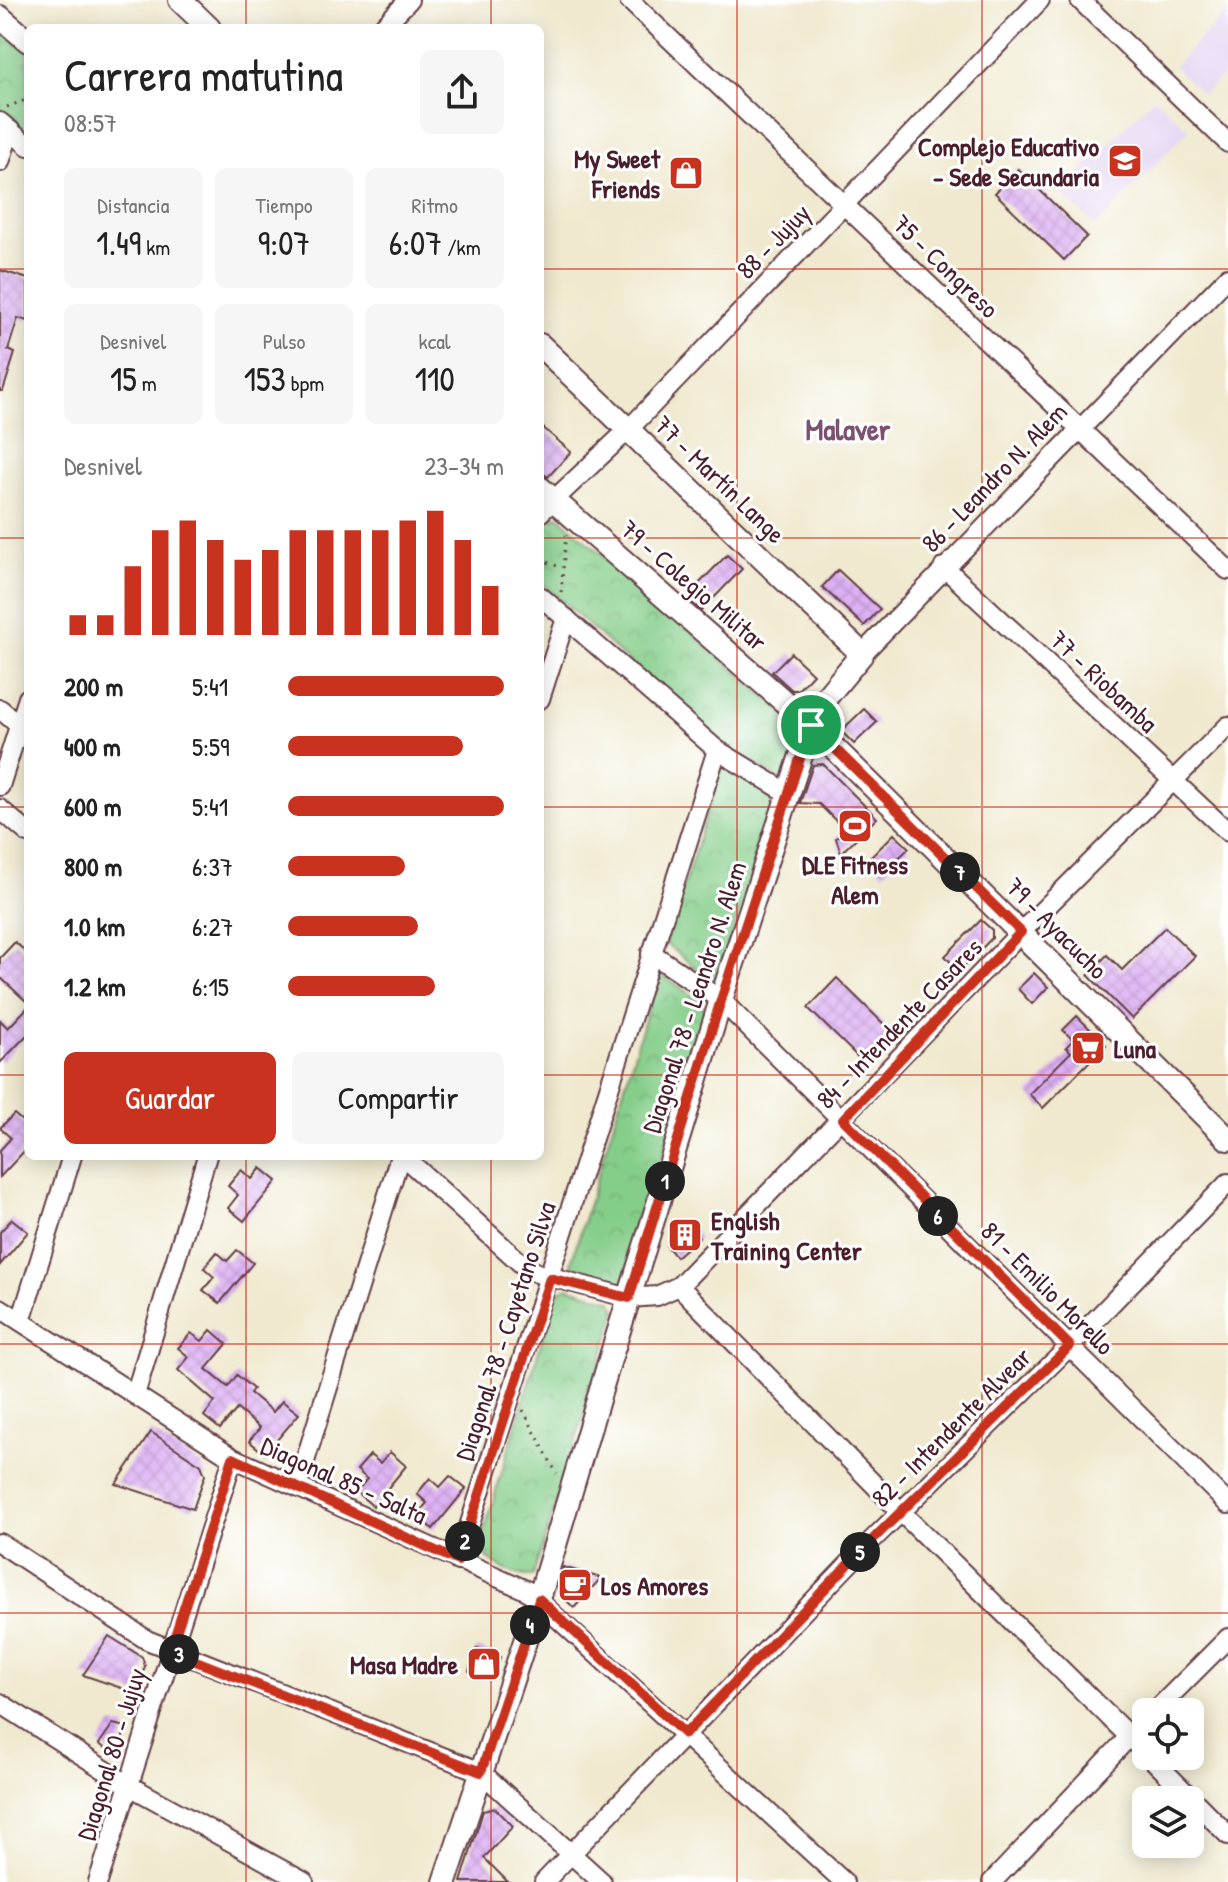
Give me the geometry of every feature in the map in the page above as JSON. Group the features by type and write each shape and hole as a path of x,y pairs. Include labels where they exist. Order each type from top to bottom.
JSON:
{"street":[{"path":"180,0 205,24"},
{"path":"386,24 409,0"},
{"name":"75 - Congreso","path":"629,0 1228,570"},
{"name":"88 - Jujuy","path":"550,503 628,430 1040,0"},
{"path":"1080,0 1228,143"},
{"path":"0,17 24,38"},
{"path":"5,126 24,143"},
{"path":"0,162 5,126"},
{"name":"86 - Leandro N. Alem","path":"811,725 819,706 862,654 1228,277"},
{"name":"77 - Martín Lange","path":"544,349 862,654"},
{"name":"79 - Colegio Militar","path":"550,503 811,725"},
{"name":"77 - Riobamba","path":"944,567 1228,832"},
{"path":"544,671 553,607"},
{"path":"553,607 717,750 788,793"},
{"path":"0,709 19,725"},
{"path":"0,786 24,710"},
{"name":"Diagonal 78 - Leandro N. Alem","path":"445,1882 539,1599 568,1495 721,1000 811,725"},
{"name":"79 - Ayacucho","path":"811,725 1228,1139"},
{"name":"84 - Intendente Casares","path":"629,1298 657,1296 679,1286 1021,932 1228,726"},
{"name":"Diagonal 78 - Cayetano Silva","path":"458,1561 717,750"},
{"path":"0,809 24,830"},
{"name":"81 - Emilio Morello","path":"651,953 721,1000 1228,1504"},
{"path":"21,1321 71,1160"},
{"path":"135,1395 206,1160"},
{"path":"297,1487 400,1160"},
{"path":"405,1160 524,1266 550,1278 629,1298"},
{"name":"82 - Intendente Alvear","path":"544,1882 865,1547 1070,1346 1228,1183"},
{"path":"679,1286 902,1513 1132,1739"},
{"name":"Diagonal 85 - Salta","path":"0,1308 233,1458 528,1591 844,1882"},
{"name":"Diagonal 80 - Jujuy","path":"98,1882 233,1458"},
{"path":"0,1543 147,1640 170,1651 481,1772 602,1882"},
{"path":"1168,1698 1228,1638"},
{"path":"0,1703 130,1786 304,1882"},
{"path":"992,1882 1132,1733"},
{"path":"1162,1770 1228,1835"}],"path":[{"path":"0,110 24,101"},
{"path":"550,503 562,568 560,598 553,607"},
{"path":"544,561 562,568"},
{"path":"514,1392 568,1495"}],"shaded area":[{"path":"1228,11 1228,70 1203,95 1174,66"},
{"name":"Complejo Educativo - Sede Secundaria","path":"1154,97 1189,130 1096,226 1061,193"}],"green space":[{"path":"0,25 24,46 24,136 0,115"},
{"path":"558,516 796,723 800,733 785,778 778,778 714,739 544,585 544,523"},
{"path":"723,764 778,794 716,984 665,943"},
{"path":"662,975 701,1001 706,1014 626,1278 620,1284 575,1270 571,1263 656,983"},
{"path":"567,1287 611,1300 617,1310 533,1576 526,1576 494,1563 480,1544 556,1294"}],"building":[{"path":"1018,169 1087,236 1064,260 995,193"},
{"path":"0,270 24,278 24,320 18,318 8,350 15,353 3,391 0,391"},
{"path":"544,428 571,452 548,477 544,474"},
{"path":"727,555 742,569 701,611 686,597"},
{"path":"838,570 880,609 864,626 822,587"},
{"path":"791,653 813,674 798,690 792,690 772,672"},
{"path":"864,709 877,722 854,744 841,731"},
{"path":"823,764 877,818 841,853 836,838 845,830 819,804 800,803 813,765"},
{"path":"894,834 909,848 883,873 869,859"},
{"path":"981,920 992,930 992,938 959,971 945,956"},
{"path":"1165,927 1195,956 1132,1019 1088,975 1107,955 1122,970"},
{"path":"15,942 24,950 24,999 0,977 0,958"},
{"path":"1034,973 1048,987 1032,1004 1018,989"},
{"path":"837,978 895,1035 866,1065 808,1008"},
{"path":"24,1011 24,1038 0,1063 0,1020 8,1028"},
{"path":"1077,1016 1106,1045 1043,1108 1029,1094 1071,1052 1066,1047 1073,1040 1063,1030"},
{"path":"14,1114 24,1123 24,1151 0,1177 0,1150 11,1138 0,1128"},
{"path":"261,1168 277,1181 244,1221 228,1208 238,1195 228,1186 241,1170 252,1179"},
{"path":"12,1219 28,1232 0,1265 0,1232"},
{"name":"English Training Center","path":"685,1221 699,1237 676,1257 667,1246 675,1239 670,1233"},
{"path":"237,1250 253,1263 220,1303 203,1290 214,1277 204,1268 217,1252 227,1261"},
{"path":"211,1330 227,1344 206,1369 228,1387 237,1375 253,1389 250,1393 273,1412 282,1401 299,1414 265,1454 249,1441 260,1428 237,1409 220,1429 204,1416 215,1402 178,1370 189,1357 178,1348 191,1333 202,1341"},
{"path":"151,1432 201,1465 205,1475 193,1509 116,1484"},
{"path":"390,1452 406,1466 373,1506 356,1492 367,1479 357,1470 370,1455 380,1463"},
{"path":"450,1476 466,1489 433,1529 416,1516 427,1503 417,1494 430,1478 440,1487"},
{"path":"563,1567 601,1578 574,1608 560,1594 557,1586"},
{"path":"109,1636 142,1657 145,1666 136,1693 83,1675"},
{"name":"Masa Madre","path":"477,1648 500,1657 492,1679 469,1671"},
{"path":"113,1724 126,1727 119,1749 111,1752 99,1744"},
{"path":"495,1808 513,1826 484,1858 508,1882 461,1882 483,1811"}],"place":[{"name":"Complejo Educativo - Sede Secundaria","path":"1125,161"},
{"name":"My Sweet Friends","path":"686,173"},
{"name":"DLE Fitness Alem","path":"855,826"},
{"name":"Luna","path":"1088,1048"},
{"name":"English Training Center","path":"685,1235"},
{"name":"Los Amores","path":"575,1585"},
{"name":"Masa Madre","path":"484,1664"}],"district":[{"name":"Malaver","path":"848,429"}],"route":[{"path":"811,725 1021,932 843,1119 1070,1346 865,1547 685,1734 539,1599 481,1772 170,1651 233,1458 458,1561 550,1278 629,1298 721,1000 811,725"}]}
